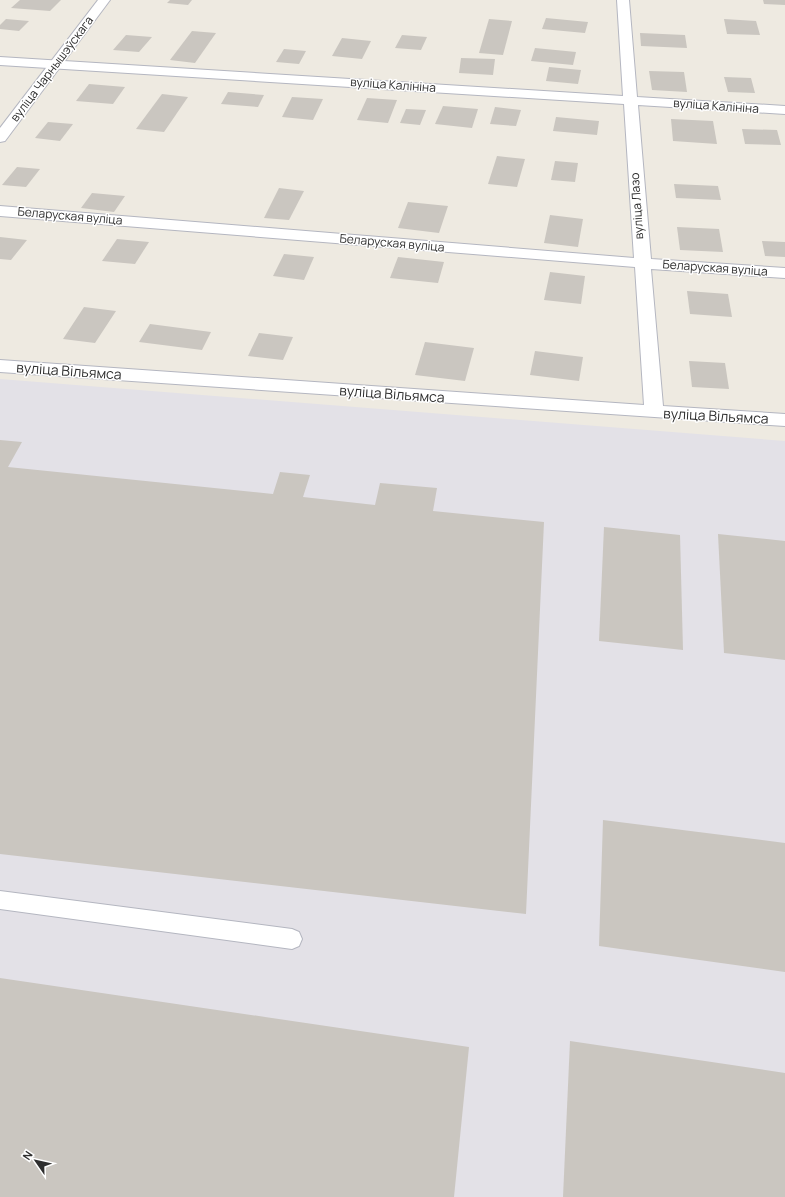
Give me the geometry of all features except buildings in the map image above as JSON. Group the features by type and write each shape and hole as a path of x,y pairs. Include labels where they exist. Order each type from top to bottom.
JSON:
{"street":[{"name":"вуліца Чарнышэўскага","path":"0,138 54,64 104,0"},
{"name":"вуліца Лазо","path":"623,0 641,263 654,412"},
{"name":"вуліца Калініна","path":"0,61 785,110"},
{"name":"Беларуская вуліца","path":"0,211 641,263 785,273"},
{"name":"вуліца Вільямса","path":"0,366 785,420"}],"lane":[{"path":"0,900 292,939"}],"shaded area":[{"path":"0,379 785,441 785,1197 0,1197"}]}
